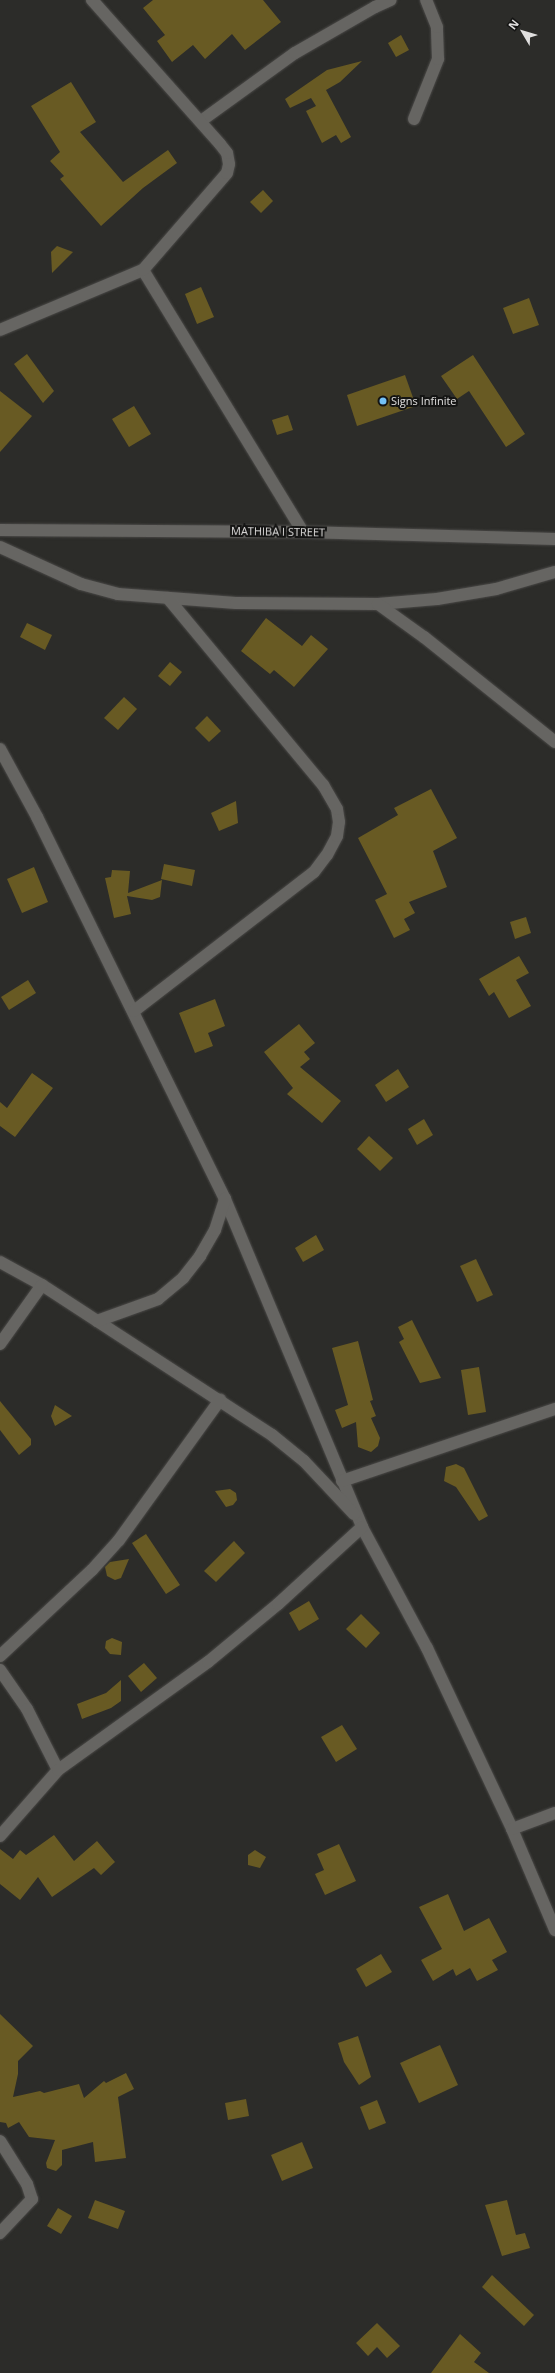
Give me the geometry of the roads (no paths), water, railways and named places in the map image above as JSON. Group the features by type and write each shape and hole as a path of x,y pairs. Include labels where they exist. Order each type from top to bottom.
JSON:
{"street":[{"path":"0,330 143,270 227,173 229,164 227,153 201,121 92,0"},
{"path":"201,121 295,53 391,0"},
{"path":"414,119 438,59 437,26 426,0"},
{"path":"143,270 303,532"},
{"name":"MATHIBA I STREET","path":"0,530 303,532 555,539"},
{"path":"0,546 81,584 118,594 236,603 378,604 437,599 496,589 555,572"},
{"path":"134,1011 314,872 328,855 337,836 339,822 337,809 323,785 168,598"},
{"path":"378,604 424,637 555,742"},
{"path":"0,749 10,763 134,1011 225,1199 361,1524 427,1648 512,1829 555,1930"},
{"path":"0,771 10,763"},
{"path":"97,1321 158,1299 183,1278 200,1256 215,1230 225,1199"},
{"path":"0,1262 42,1285 272,1435 304,1461 361,1524"},
{"path":"0,1344 42,1285"},
{"path":"0,1656 92,1570 119,1540 220,1400"},
{"path":"342,1480 555,1409"},
{"path":"0,1836 58,1770 208,1662 278,1604 361,1524"},
{"path":"0,1670 27,1709 58,1770"},
{"path":"512,1829 555,1813"},
{"path":"0,2141 27,2184 32,2199 0,2233"}],"place":[{"name":"Signs Infinite","path":"383,401"}]}
